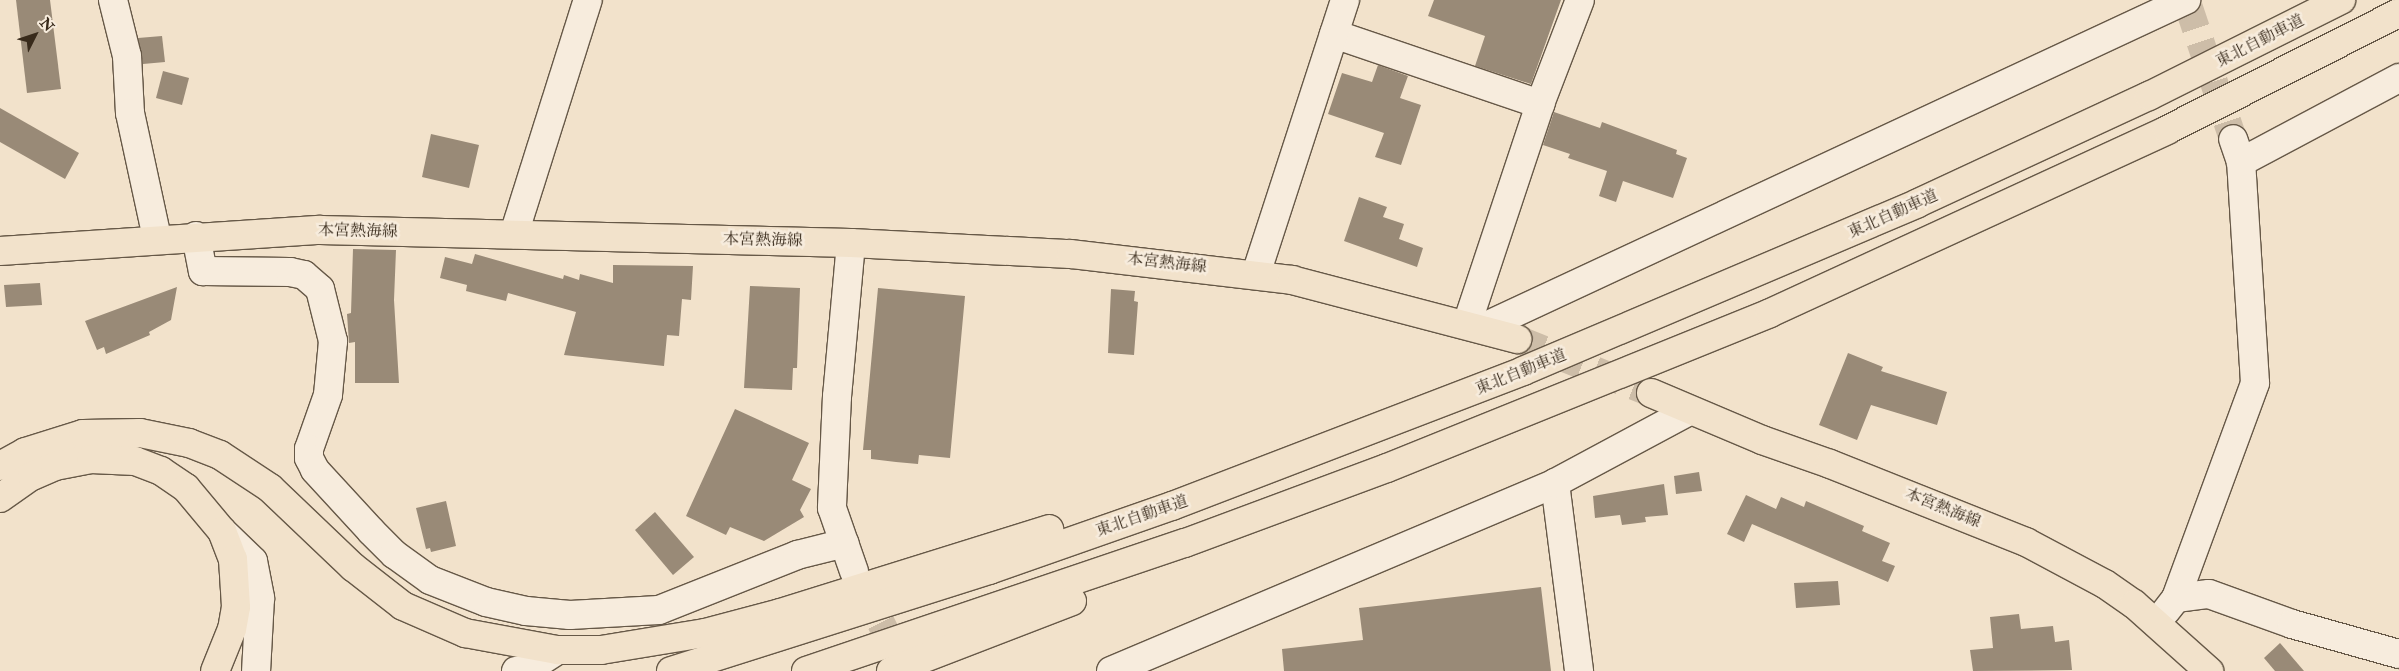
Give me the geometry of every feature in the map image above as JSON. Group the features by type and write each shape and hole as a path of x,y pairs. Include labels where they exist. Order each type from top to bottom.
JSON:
{"main road":[{"name":"東北自動車道","path":"671,671 980,573 1272,468 1523,372 1751,277 2149,96 2341,0"},
{"path":"806,671 1003,606 1288,504 1542,407 1778,309 2167,130 2399,13"},
{"name":"本宮熱海線","path":"0,251 158,238 320,230 851,243 1072,254 1256,274 1330,287 1517,339"},
{"name":"本宮熱海線","path":"1651,393 1689,411 2026,542 2105,584 2158,623 2209,671"},
{"path":"0,466 33,449 83,434 140,433 189,443 220,455 270,488 353,567 403,606 465,633 558,650 601,650 650,644 740,624 1068,523 1272,468"},
{"path":"0,498 32,476 56,466 91,459 135,461 161,471 186,488 222,531 233,559 236,607 232,629 216,671"},
{"path":"891,671 1096,592 1288,504"}],"street":[{"path":"113,0 127,56 130,113 158,238"},
{"path":"514,234 588,0"},
{"path":"1256,274 1345,0"},
{"path":"1474,326 1540,104 1580,0"},
{"path":"1474,326 2186,0"},
{"path":"1334,34 1540,104"},
{"path":"2158,623 2176,598 2255,383 2237,150 2399,78"},
{"path":"196,236 203,271 290,272 304,275 320,289 333,341 328,396 309,450 309,458 315,470 377,537 430,580 486,602 526,611 570,615 659,610 797,555 845,542"},
{"path":"851,243 837,396 832,508 854,571"},
{"path":"1111,671 1554,483 1689,411"},
{"path":"1554,483 1579,671"},
{"path":"222,531 253,561 260,598 256,671"},
{"path":"2176,598 2208,594 2292,624 2399,654"},
{"path":"516,671 530,668 558,650"}],"building":[{"path":"16,0 50,0 61,89 27,93"},
{"path":"1434,0 1561,0 1531,84 1475,66 1485,36 1428,16"},
{"path":"162,36 165,62 143,64 138,38"},
{"path":"1378,65 1408,76 1400,98 1421,105 1401,165 1375,157 1384,133 1328,114 1342,73 1372,82"},
{"path":"163,71 189,78 182,105 156,98"},
{"path":"0,108 79,153 65,179 0,142"},
{"path":"1554,112 1600,128 1602,122 1677,150 1676,154 1687,158 1673,198 1623,181 1616,202 1599,196 1607,171 1568,158 1570,154 1543,145"},
{"path":"431,134 479,145 469,188 422,177"},
{"path":"1359,197 1387,207 1383,217 1404,224 1399,239 1423,248 1417,267 1344,241"},
{"path":"353,249 396,250 394,300 399,383 355,383 355,342 349,343 347,314 351,313"},
{"path":"475,254 563,279 564,275 579,280 580,274 613,283 613,265 693,266 691,300 682,299 679,336 667,335 664,366 564,355 576,312 508,293 506,301 466,291 467,285 440,278 445,257 472,264"},
{"path":"40,283 42,305 6,307 4,285"},
{"path":"750,286 800,288 797,368 793,368 792,390 744,388"},
{"path":"177,287 171,320 149,332 150,335 106,354 104,347 97,350 85,321"},
{"path":"878,288 965,296 950,458 919,455 918,464 896,462 871,459 871,450 863,450"},
{"path":"1111,289 1135,291 1134,301 1138,302 1134,355 1108,353"},
{"path":"1848,353 1883,367 1881,371 1947,392 1937,425 1871,405 1857,440 1819,425"},
{"path":"735,409 809,443 792,480 811,489 800,510 804,517 764,541 730,527 726,535 686,516"},
{"path":"1699,472 1702,491 1676,494 1674,476"},
{"path":"1664,484 1668,515 1645,517 1646,522 1622,525 1620,515 1595,518 1593,496"},
{"path":"1746,495 1776,509 1781,497 1804,507 1806,501 1864,526 1862,531 1890,543 1882,561 1895,566 1888,582 1752,524 1744,542 1727,534"},
{"path":"446,501 456,546 431,552 430,548 426,549 416,508"},
{"path":"655,512 694,557 673,575 635,530"},
{"path":"1838,581 1840,605 1796,608 1794,583"},
{"path":"1541,587 1551,671 1284,671 1282,649 1363,640 1359,608"},
{"path":"2019,614 2021,629 2053,626 2055,642 2069,640 2072,670 1973,671 1970,650 1993,648 1990,617"},
{"path":"2280,643 2304,671 2275,671 2264,658"}],"tunnel":[{"path":"2187,2 2233,139"},
{"path":"1517,339 1651,393"},
{"path":"862,585 901,663"}]}
